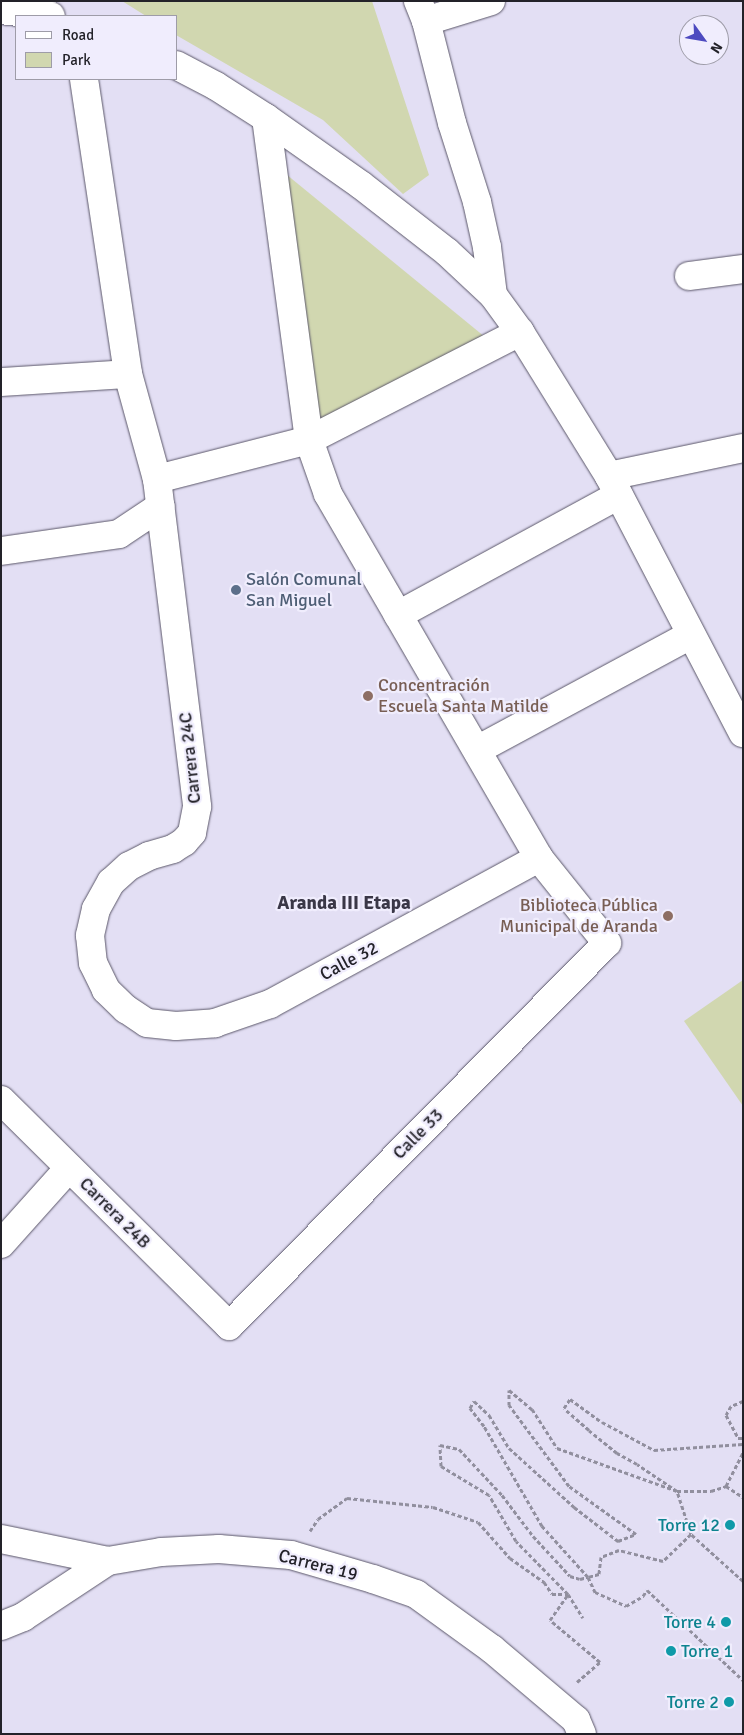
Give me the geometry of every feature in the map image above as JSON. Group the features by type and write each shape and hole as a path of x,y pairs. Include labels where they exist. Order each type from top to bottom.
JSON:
{"street":[{"path":"491,1 422,11 452,123 477,202 487,247 493,295"},
{"path":"1,10 43,15"},
{"path":"178,66 216,86 266,118 402,216 447,252 493,295 520,332 614,485 743,733"},
{"name":"Carrera 24C","path":"84,80 128,374 157,480 197,807 192,833 184,842 173,849 149,856 129,866 112,882 96,909 90,935 93,963 106,990 126,1009 147,1023"},
{"path":"266,118 309,440 328,494 539,858"},
{"path":"689,276 743,269"},
{"path":"157,480 309,440 520,332"},
{"path":"1,382 128,374"},
{"path":"398,614 614,485 743,448"},
{"path":"1,551 119,534 160,506"},
{"path":"477,750 691,635"},
{"name":"Calle 32","path":"147,1023 176,1026 216,1023 270,1004 539,858"},
{"name":"Calle 33","path":"229,1326 606,943 539,858"},
{"name":"Carrera 24B","path":"1,1100 229,1326"},
{"path":"1,1244 70,1168"},
{"name":"Carrera 19","path":"1,1539 108,1561 161,1552 219,1548 291,1555 416,1594 492,1649 576,1720 582,1734"},
{"path":"1,1626 23,1617 108,1561"}],"path":[{"path":"743,1453 726,1486 711,1491 677,1491 557,1448 532,1409 509,1390 509,1405 569,1486 636,1534 618,1541 574,1508 509,1448 489,1415 474,1401 470,1408 484,1426 542,1526 588,1577 595,1592 626,1606 643,1596 647,1590 743,1680"},
{"path":"743,1444 654,1450 602,1422 570,1399 564,1408 617,1453 638,1464 677,1491 691,1534 743,1581"},
{"path":"743,1401 731,1406 726,1415 738,1438 743,1438"},
{"path":"584,1618 568,1594 516,1541 489,1495 441,1466 440,1445 459,1449 502,1495 533,1536 570,1576 580,1579 600,1574 601,1557 620,1550 663,1561 691,1534"},
{"path":"726,1486 743,1496"},
{"path":"291,1555 318,1519 347,1498 433,1507 478,1522 510,1558 544,1582 552,1594 568,1594"},
{"path":"553,1701 600,1662 550,1620 568,1594"}],"green space":[{"path":"122,1 372,1 429,175 403,194 323,120 178,36 178,15 144,15"},
{"path":"259,152 496,346 305,451"},
{"path":"743,980 743,1106 684,1021"}],"place":[{"name":"Salón Comunal San Miguel","path":"236,590"},
{"name":"Concentración Escuela Santa Matilde","path":"368,696"},
{"name":"Biblioteca Pública Municipal de Aranda","path":"668,916"},
{"name":"Torre 12","path":"730,1525"},
{"name":"Torre 4","path":"726,1622"},
{"name":"Torre 1","path":"671,1651"},
{"name":"Torre 2","path":"729,1702"}],"district":[{"name":"Aranda III Etapa","path":"344,904"}]}
